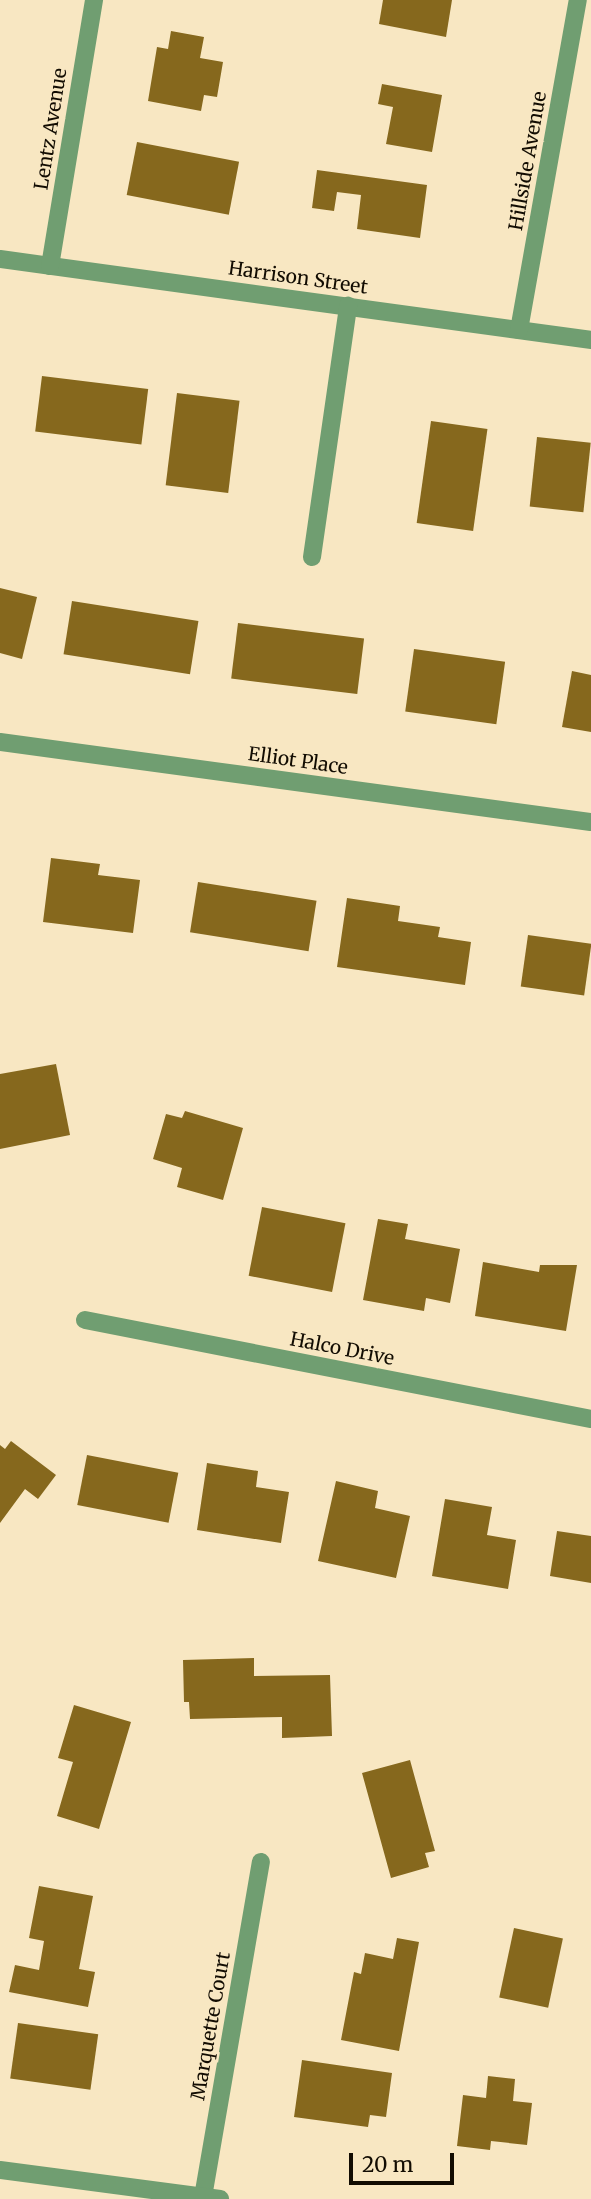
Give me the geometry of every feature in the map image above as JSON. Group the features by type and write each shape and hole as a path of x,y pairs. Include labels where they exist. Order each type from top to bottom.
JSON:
{"street":[{"name":"Lentz Avenue","path":"50,265 94,0"},
{"name":"Hillside Avenue","path":"519,330 578,0"},
{"name":"Harrison Street","path":"0,259 591,340"},
{"path":"312,557 348,306"},
{"name":"Elliot Place","path":"0,742 591,822"},
{"name":"Halco Drive","path":"85,1320 591,1419"},
{"name":"Marquette Court","path":"212,2198 261,1862"},
{"path":"0,2170 212,2198"}],"building":[{"path":"383,0 452,0 446,37 379,24"},
{"path":"171,31 204,37 200,58 223,62 217,97 204,95 201,111 148,101 157,47 168,49"},
{"path":"382,84 442,95 432,152 386,144 393,107 378,104"},
{"path":"137,142 239,162 229,215 127,195"},
{"path":"317,170 427,185 420,238 357,229 361,195 337,192 334,211 312,208"},
{"path":"42,376 148,389 141,445 35,432"},
{"path":"177,393 240,401 228,493 166,485"},
{"path":"431,421 487,429 473,531 417,523"},
{"path":"537,437 591,443 583,512 530,507"},
{"path":"0,588 37,597 22,659 0,653"},
{"path":"72,601 198,621 190,674 64,654"},
{"path":"238,623 364,638 357,694 231,679"},
{"path":"414,649 505,662 496,724 405,711"},
{"path":"572,671 591,675 591,732 562,727"},
{"path":"51,858 100,864 98,875 140,880 133,933 43,922"},
{"path":"198,882 317,901 309,951 190,932"},
{"path":"347,898 400,906 398,921 440,927 438,937 471,942 465,985 337,967"},
{"path":"528,935 591,944 584,995 521,986"},
{"path":"56,1064 70,1135 0,1149 0,1074"},
{"path":"185,1111 243,1128 223,1200 177,1187 182,1168 153,1159 166,1114 182,1118"},
{"path":"262,1207 345,1223 332,1292 249,1276"},
{"path":"378,1219 408,1224 405,1239 460,1249 450,1303 426,1298 424,1311 363,1300"},
{"path":"483,1262 539,1272 540,1265 577,1265 566,1331 475,1316"},
{"path":"11,1441 56,1475 38,1499 25,1489 0,1523 0,1445 5,1449"},
{"path":"87,1455 178,1473 169,1523 77,1505"},
{"path":"207,1463 258,1471 256,1487 289,1492 281,1543 197,1530"},
{"path":"336,1481 378,1491 375,1508 410,1516 396,1578 318,1561"},
{"path":"445,1499 492,1507 487,1535 516,1540 508,1589 432,1576"},
{"path":"557,1531 591,1536 591,1583 550,1576"},
{"path":"254,1658 254,1676 330,1675 332,1736 282,1738 282,1717 190,1719 189,1702 184,1702 183,1660"},
{"path":"74,1705 131,1722 99,1829 57,1816 73,1762 58,1758"},
{"path":"410,1760 435,1851 425,1853 429,1867 391,1878 362,1773"},
{"path":"39,1886 93,1896 79,1969 95,1972 88,2007 9,1992 15,1965 39,1970 44,1941 29,1938"},
{"path":"514,1928 563,1938 548,2008 499,1997"},
{"path":"397,1938 419,1942 399,2051 341,2040 354,1972 361,1974 365,1953 393,1959"},
{"path":"18,2023 98,2034 90,2090 10,2078"},
{"path":"302,2060 392,2073 386,2117 370,2115 368,2127 294,2117"},
{"path":"488,2076 515,2079 513,2101 532,2103 527,2145 491,2141 490,2150 457,2146 463,2095 486,2098"}]}
